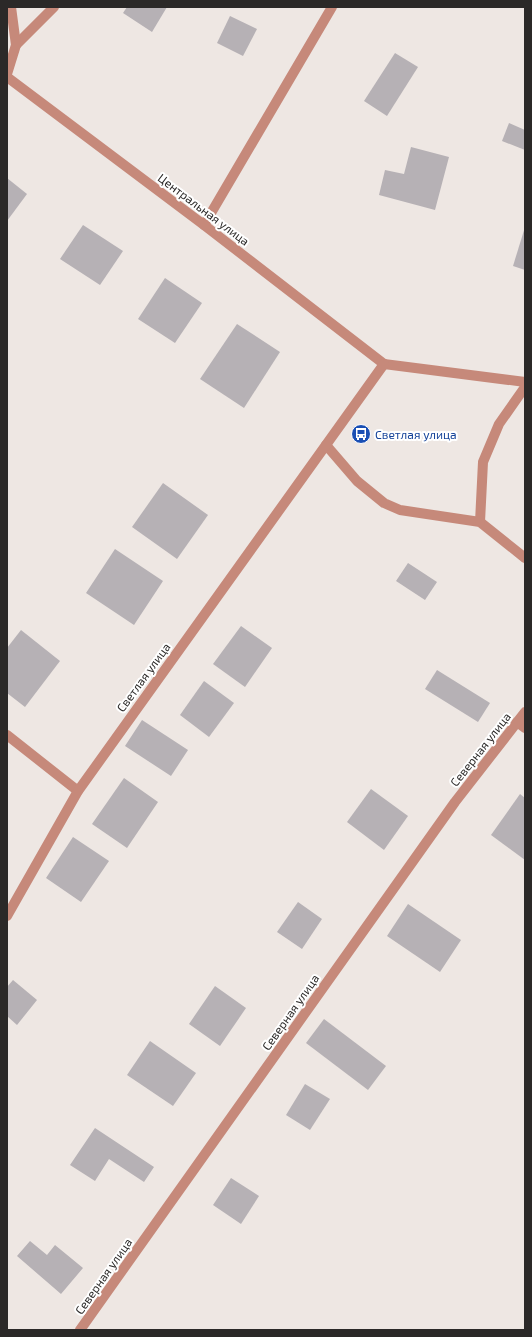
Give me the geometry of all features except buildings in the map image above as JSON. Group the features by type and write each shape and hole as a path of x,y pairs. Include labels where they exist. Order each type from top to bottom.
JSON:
{"street":[{"path":"7,74 16,45 11,7"},
{"path":"16,45 54,7"},
{"path":"204,225 332,7"},
{"name":"Центральная улица","path":"7,78 204,225 384,364"},
{"path":"384,364 525,382"},
{"name":"Светлая улица","path":"7,916 78,791 384,364"},
{"path":"480,522 483,462 499,424 525,387"},
{"path":"326,445 357,481 384,503 400,510 480,522 525,558"},
{"name":"Северная улица","path":"80,1330 455,802 521,725 525,712"},
{"path":"7,735 78,791"}],"place":[{"name":"Светлая улица","path":"361,434"}]}
